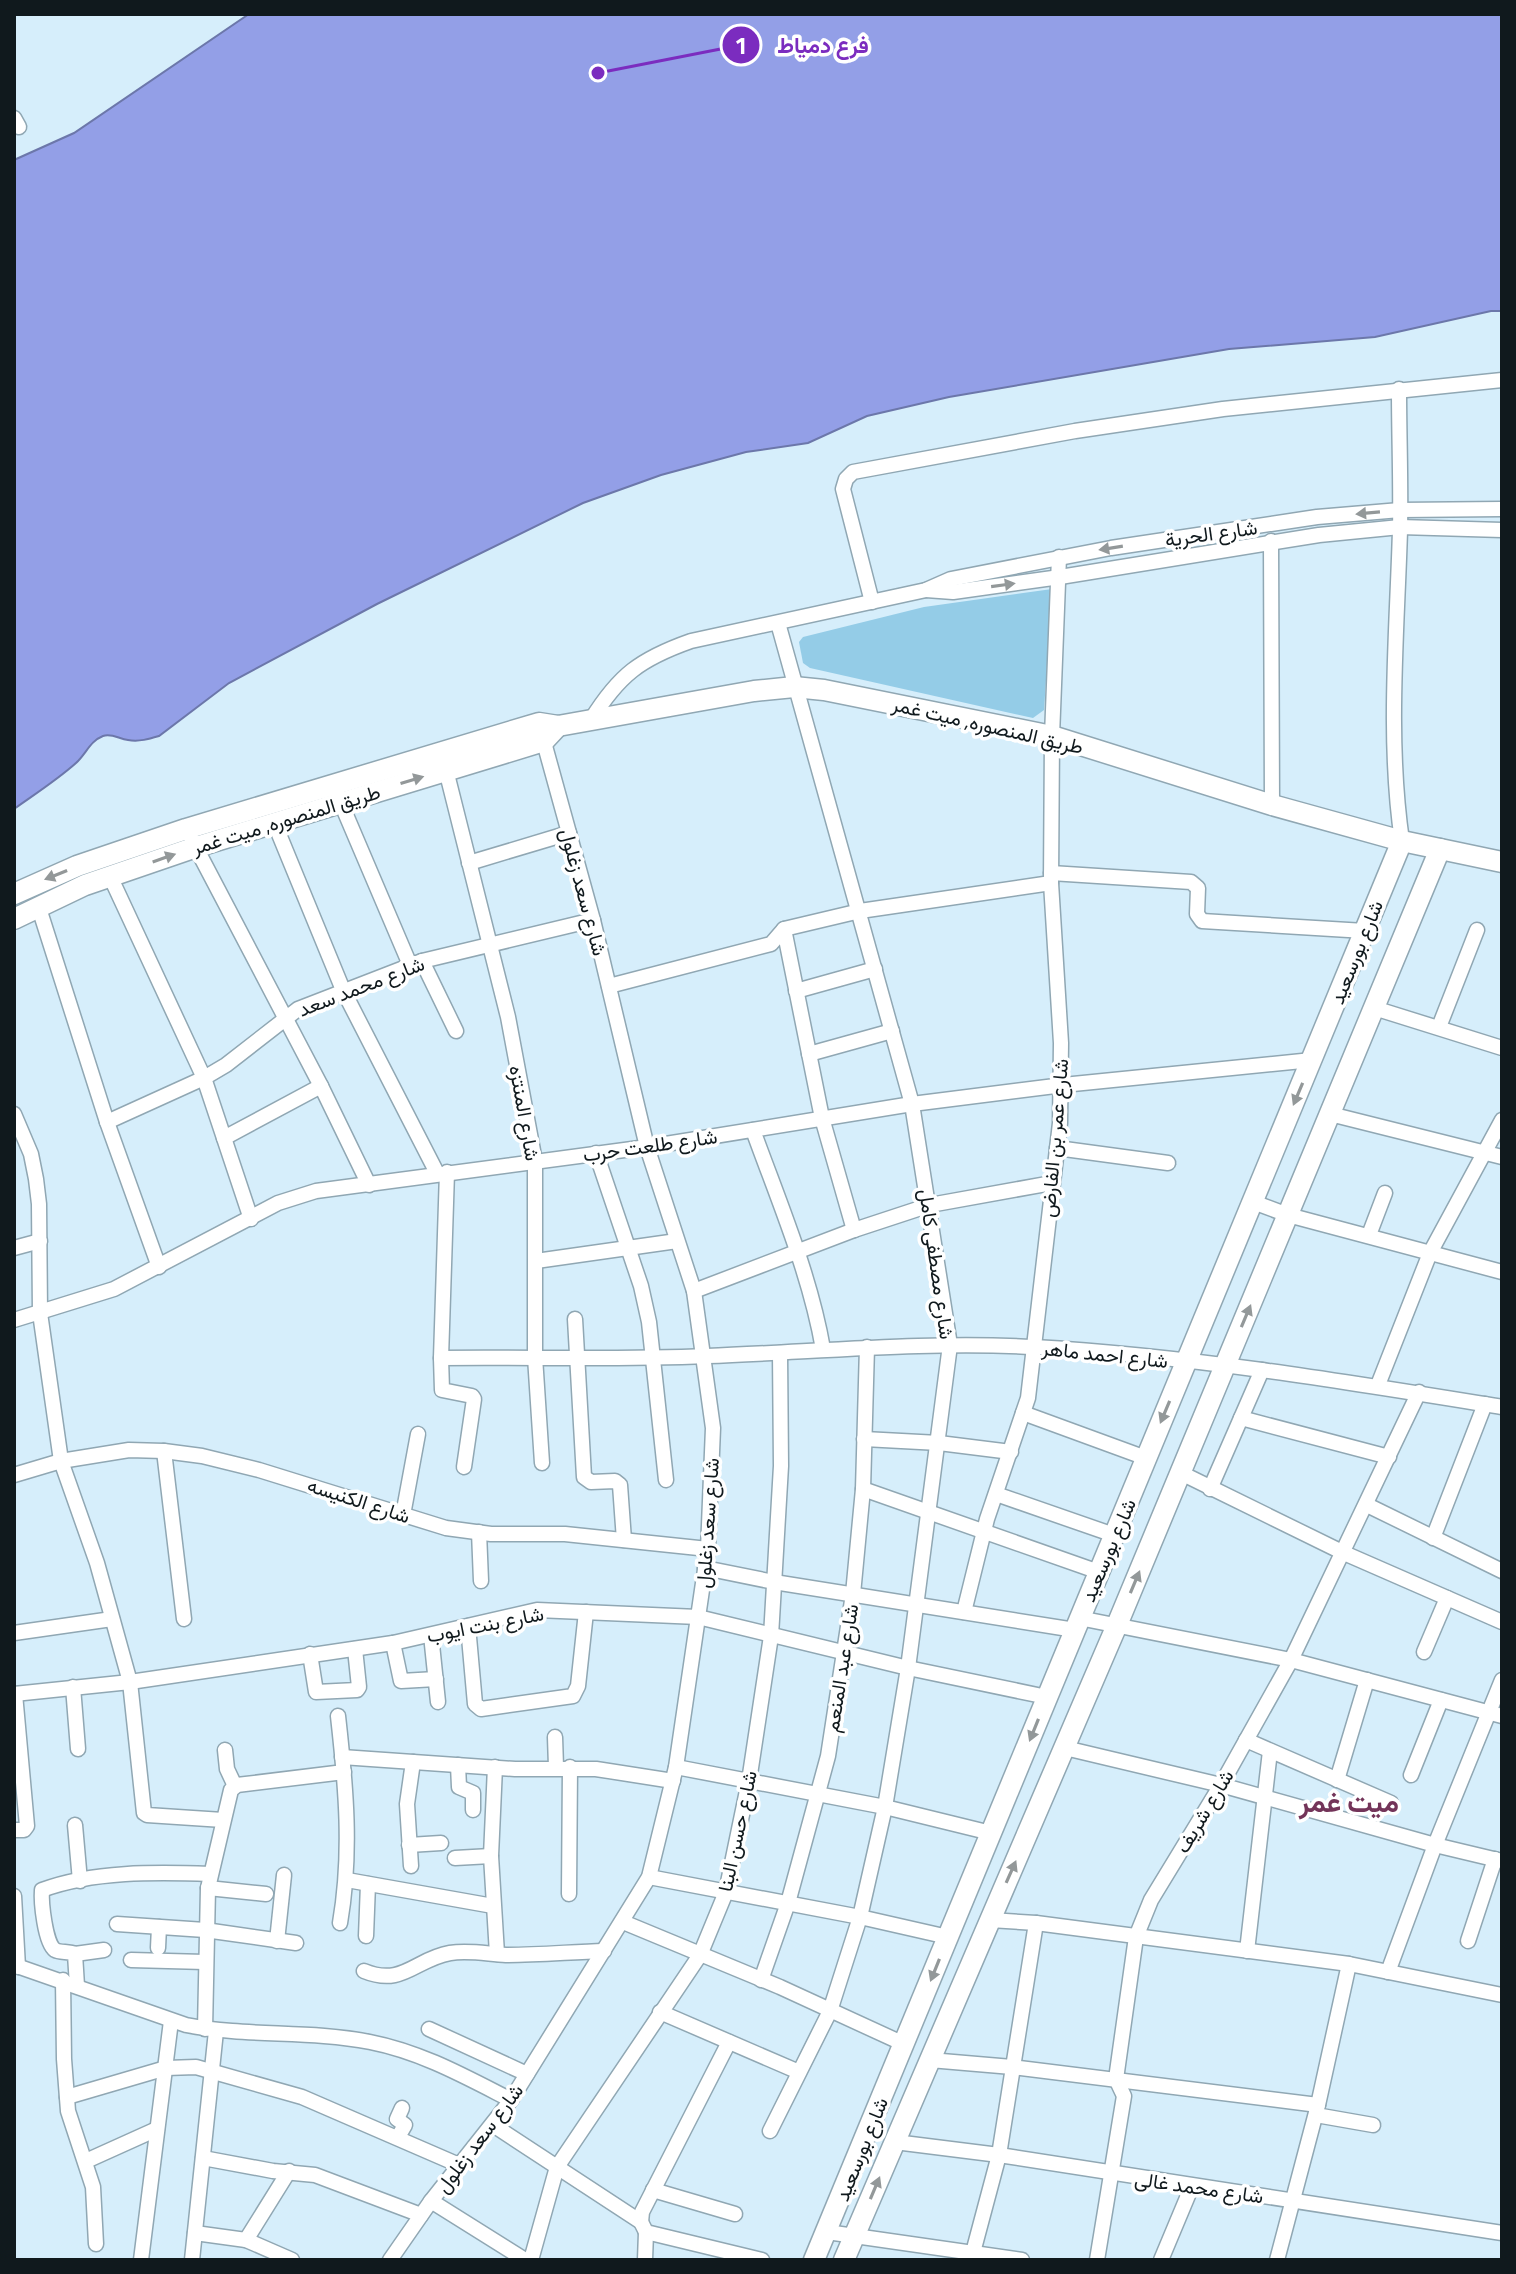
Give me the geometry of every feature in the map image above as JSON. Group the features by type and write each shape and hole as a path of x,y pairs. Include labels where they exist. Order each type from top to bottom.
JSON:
{"street":[{"path":"872,602 843,489 846,479 853,472 1179,415 1502,380"},
{"path":"1399,389 1400,527 1394,701 1395,771 1402,841"},
{"name":"شارع الحرية","path":"591,720 610,690 634,668 661,652 691,641 926,590 951,579 1059,557 1317,517 1400,510 1502,509"},
{"path":"1447,510 1448,531"},
{"path":"1317,517 1319,535"},
{"name":"شارع الحرية","path":"926,590 953,592 1319,535 1400,527 1448,531 1502,530"},
{"path":"1271,541 1272,805"},
{"name":"شارع عمر بن الفارض","path":"964,1612 984,1532 1030,1385 1063,1085 1051,878 1052,736 1059,557"},
{"name":"شارع مصطفى كامل","path":"770,2131 830,2011 860,1917 885,1807 908,1668 950,1345 912,1104 778,623"},
{"name":"طريق المنصوره, ميت غمر","path":"14,894 65,871 191,838 547,730 754,691 794,687 824,690 1052,736 1272,805 1402,841 1502,862"},
{"name":"طريق المنصوره, ميت غمر","path":"14,919 38,905 191,838 274,822 337,793 446,770 547,730"},
{"name":"شارع سعد زغلول","path":"390,2260 431,2201 511,2100 649,1877 674,1774 708,1549 713,1428 694,1291 647,1147 569,833 547,730"},
{"name":"شارع المنتزه","path":"446,770 508,1017 535,1161 535,1357 542,1463"},
{"path":"337,793 416,963 456,1031"},
{"path":"274,822 343,990 442,1172 442,1390 474,1399 464,1467"},
{"path":"469,863 569,833"},
{"path":"191,838 321,1086 369,1185"},
{"name":"شارع بورسعيد","path":"814,2260 1402,841"},
{"name":"شارع بورسعيد","path":"844,2260 1117,1625 1440,849"},
{"path":"110,876 204,1078 251,1219"},
{"path":"609,986 771,944 784,929 860,911 1051,878 1191,882 1198,888 1197,914 1202,921 1361,940 1368,963 1375,967 1392,966"},
{"path":"38,905 107,1122 159,1267"},
{"name":"شارع محمد سعد","path":"107,1122 204,1078 226,1065 298,1009 343,990 416,963 593,920"},
{"path":"784,929 822,1118 854,1230"},
{"path":"1439,1027 1477,930"},
{"path":"796,991 875,969"},
{"path":"1340,993 1346,990 1361,991 1374,1008 1502,1048"},
{"path":"809,1054 892,1031"},
{"name":"شارع طلعت حرب","path":"14,1320 114,1289 297,1195 338,1186 369,1185 442,1172 647,1147 912,1104 1312,1060"},
{"path":"224,1138 321,1086"},
{"path":"14,1114 33,1166 39,1204 40,1313 61,1461 97,1563 130,1682 144,1813 223,1820"},
{"path":"1330,1114 1502,1157"},
{"path":"1378,1385 1430,1253 1502,1120"},
{"path":"753,1130 816,1311 823,1349"},
{"path":"1057,1148 1168,1163"},
{"path":"596,1153 641,1286 654,1357 666,1480"},
{"path":"694,1291 854,1230 930,1205 1052,1183"},
{"path":"1369,1235 1385,1193"},
{"path":"1253,1202 1288,1215 1502,1272"},
{"path":"14,1248 40,1241"},
{"path":"536,1261 677,1241"},
{"path":"575,1319 584,1477 591,1482 615,1481 620,1485 624,1540"},
{"name":"شارع احمد ماهر","path":"441,1358 704,1356 950,1345 1035,1347 1262,1370 1378,1385 1502,1407"},
{"name":"شارع عبد المنعم","path":"761,1980 788,1903 819,1794 844,1652 863,1489 867,1347"},
{"name":"شارع حسن البنا","path":"528,2260 557,2167 700,1955 726,1892 749,1781 771,1636 781,1466 780,1353"},
{"path":"1210,1489 1262,1370"},
{"name":"شارع شريف","path":"1097,2260 1124,2096 1116,2079 1136,1937 1151,1900 1221,1785 1291,1660 1419,1392"},
{"path":"1433,1538 1485,1404"},
{"path":"1023,1413 1146,1458"},
{"path":"1241,1418 1389,1457"},
{"path":"403,1515 418,1434"},
{"path":"864,1439 939,1443 1011,1452"},
{"name":"شارع الكنيسه","path":"14,1475 61,1461 129,1450 164,1451 202,1456 259,1470 446,1528 479,1532 537,1532 708,1549"},
{"path":"164,1451 184,1619"},
{"path":"1181,1473 1344,1553 1502,1622"},
{"path":"863,1489 1099,1572"},
{"path":"996,1494 1114,1535"},
{"path":"1367,1505 1502,1571"},
{"path":"479,1532 481,1581"},
{"path":"705,1568 964,1612 1117,1625 1291,1660 1495,1714"},
{"path":"1424,1652 1447,1598"},
{"name":"شارع بنت ايوب","path":"15,1694 130,1682 393,1643 537,1610 698,1617 908,1668 1047,1697"},
{"path":"468,1626 475,1704 481,1709 573,1696 578,1686 586,1612"},
{"path":"14,1633 112,1619"},
{"path":"431,1635 438,1702"},
{"path":"393,1643 401,1681 436,1679"},
{"path":"310,1654 316,1692 357,1690 355,1649"},
{"path":"1337,1780 1367,1680"},
{"path":"1388,1972 1435,1845 1495,1714 1502,1680"},
{"path":"73,1687 78,1749"},
{"path":"15,1694 20,1829"},
{"path":"1411,1775 1441,1700"},
{"path":"338,1716 347,1880 340,1923"},
{"path":"555,1737 563,1767 569,1894"},
{"path":"1246,1740 1391,1803"},
{"path":"1065,1748 1221,1785 1498,1860 1468,1941"},
{"path":"225,1750 227,1769 235,1786"},
{"path":"1247,1951 1270,1751"},
{"path":"192,2260 212,2071 205,1962 209,1881 231,1790 235,1786 343,1765 413,1762 563,1767 749,1781 885,1807 991,1833"},
{"path":"411,1866 407,1804 413,1762"},
{"path":"458,1765 459,1787 472,1792 473,1810"},
{"path":"495,1767 491,1856 497,1954"},
{"path":"75,1825 80,1881"},
{"path":"409,1845 441,1843"},
{"path":"455,1858 491,1856"},
{"path":"104,1950 75,1954 56,1950 51,1945 43,1915 42,1890 80,1881 145,1874 209,1881 266,1894"},
{"path":"277,1941 284,1875"},
{"path":"649,1877 948,1937"},
{"path":"347,1880 493,1906"},
{"path":"366,1936 368,1884"},
{"path":"14,1896 16,1966 171,2021 211,2030 333,2037 390,2047 434,2061 511,2100"},
{"path":"990,1920 1036,1923 1349,1964 1502,1995"},
{"path":"623,1922 904,2044"},
{"path":"972,2256 999,2155 1036,1923"},
{"path":"117,1924 205,1930 296,1943"},
{"path":"158,1948 159,1927"},
{"path":"364,1971 385,1977 396,1976 452,1952 604,1951"},
{"path":"75,1954 64,2059 68,2111 93,2187 96,2244"},
{"path":"131,1960 205,1962"},
{"path":"1277,2260 1317,2110 1349,1964"},
{"path":"660,2012 799,2072"},
{"path":"141,2260 171,2021"},
{"path":"455,2041 463,2027"},
{"path":"429,2029 527,2074"},
{"path":"645,2260 642,2212 729,2042"},
{"path":"930,2060 1116,2079 1317,2110 1373,2125"},
{"path":"67,2097 166,2068 196,2067 273,2087 459,2165"},
{"path":"331,2109 337,2094"},
{"path":"398,2137 405,2125 397,2119 402,2108"},
{"path":"493,2125 644,2227 762,2260"},
{"path":"86,2161 157,2129"},
{"name":"شارع محمد غالى","path":"895,2142 999,2155 1502,2233"},
{"path":"203,2158 315,2175 421,2215"},
{"path":"246,2240 289,2171"},
{"path":"1161,2260 1192,2186"},
{"path":"653,2190 735,2214"},
{"path":"431,2201 528,2260"},
{"path":"827,2232 972,2256 1022,2260"},
{"path":"195,2233 246,2240 292,2260"}],"shaded area":[{"path":"1052,589 1044,710 1033,718 810,668 803,663 799,642 803,637 924,607"}],"water":[{"path":"249,14 1502,14 1502,311 1375,337 1229,349 949,397 867,416 808,443 746,452 661,475 583,503 377,604 229,683 159,736 136,741 109,735 99,738 69,769 14,809 14,160 74,133"}],"place":[{"name":"فرع دمياط","path":"598,73"}],"district":[{"name":"ميت غمر","path":"1349,1801"}]}
